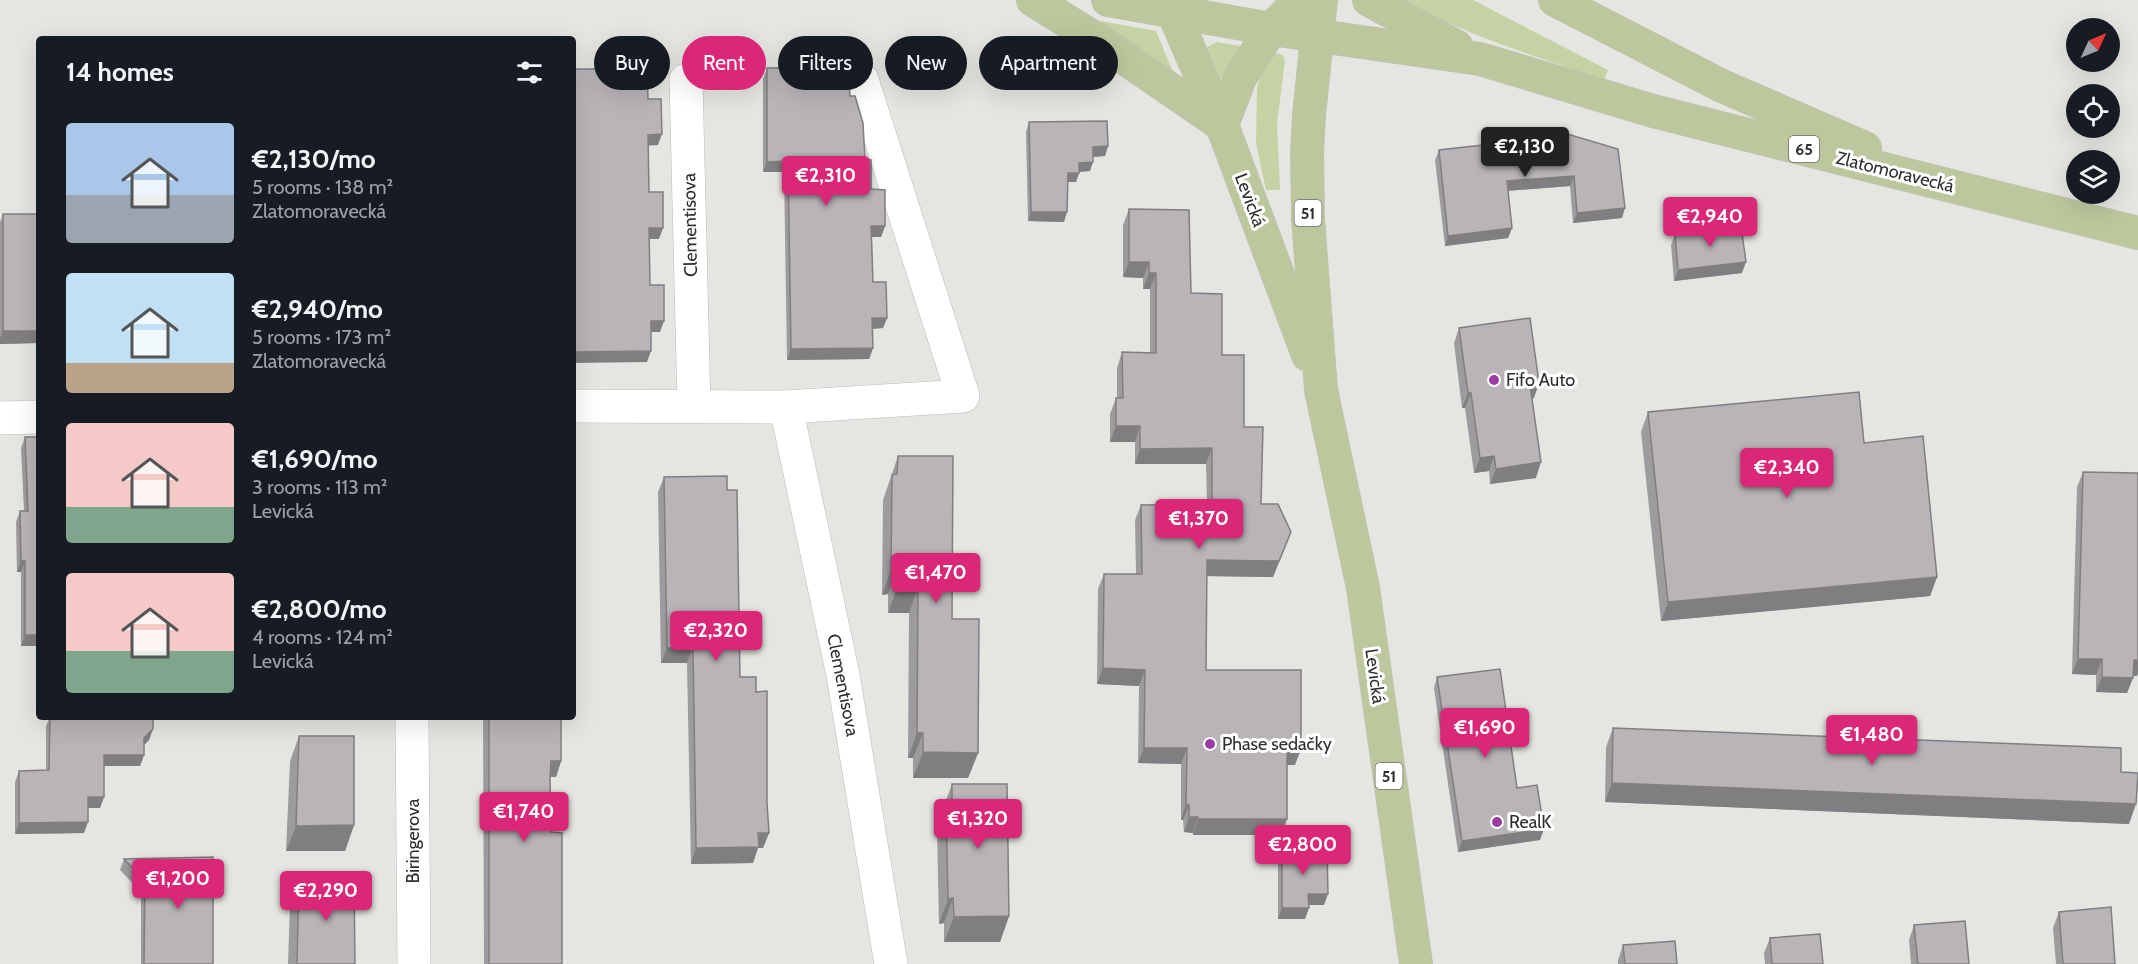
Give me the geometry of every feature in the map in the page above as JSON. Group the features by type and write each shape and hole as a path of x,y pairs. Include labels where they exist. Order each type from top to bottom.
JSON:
{"main road":[{"path":"1033,0 1104,44 1222,125 1240,78 1271,29 1300,0"},
{"name":"65","path":"1108,0 1171,6 1271,29 1480,59"},
{"name":"51","path":"1317,36 1321,0"},
{"name":"65","path":"1369,0 1480,59"},
{"name":"65","path":"1555,0 1722,86 1955,187"},
{"name":"Levická","path":"1171,6 1222,125 1322,390"},
{"name":"Levická","path":"1317,36 1309,115 1307,185 1322,390 1363,588 1416,964"},
{"name":"Zlatomoravecká","path":"1480,59 1653,111 2138,233"}],"street":[{"name":"Clementisova","path":"686,90 694,406"},
{"path":"576,406 786,407 963,396 865,90"},
{"name":"Clementisova","path":"786,407 843,675 891,964"},
{"path":"0,418 36,417"},
{"name":"Biringerova","path":"412,720 414,964"}],"green space":[{"path":"1401,0 1473,0 1608,70 1604,80 1475,34"},
{"path":"1095,20 1156,31 1179,87 1118,36"},
{"path":"1217,42 1241,46 1229,80 1220,78 1207,47"},
{"path":"1274,53 1283,55 1285,61 1277,123 1280,190 1266,190 1256,143 1257,88 1264,65"}],"building":[{"path":"767,68 778,68 778,90 850,90 850,96 855,96 863,123 865,160 871,160 871,189 885,190 885,226 871,226 873,282 886,282 887,318 872,318 873,348 791,349 788,161 767,162"},
{"path":"576,69 594,69 594,90 648,90 648,99 661,99 662,134 648,135 649,192 663,192 663,228 649,228 650,285 664,285 664,321 651,321 651,351 576,352"},
{"path":"1107,121 1108,146 1093,147 1093,162 1079,163 1079,173 1068,173 1067,212 1031,212 1029,122"},
{"path":"1547,128 1618,149 1625,208 1577,213 1574,176 1507,181 1512,228 1448,236 1439,150 1547,138"},
{"path":"1129,209 1189,210 1191,293 1222,294 1222,355 1244,355 1244,427 1263,427 1261,504 1278,504 1291,532 1279,561 1207,560 1206,670 1301,670 1301,749 1287,749 1287,819 1198,819 1198,817 1189,817 1189,805 1186,804 1187,748 1144,748 1145,670 1103,668 1104,574 1142,574 1141,505 1212,504 1212,448 1140,449 1140,426 1116,426 1116,398 1123,398 1122,352 1156,353 1156,273 1149,273 1149,262 1129,262"},
{"path":"3,214 36,214 36,331 3,331"},
{"path":"1741,226 1746,262 1678,270 1675,234"},
{"path":"1530,318 1539,383 1530,385 1541,462 1496,469 1494,456 1480,458 1459,328"},
{"path":"1859,392 1864,443 1923,436 1937,577 1668,602 1648,412"},
{"path":"25,437 36,437 36,635 25,635 25,561 21,561 20,511 28,511"},
{"path":"898,456 953,456 952,619 979,619 978,753 923,752 923,733 917,733 918,588 897,588 897,569 891,570 892,475 897,474"},
{"path":"2083,472 2138,473 2138,660 2134,660 2133,678 2102,677 2102,659 2078,659"},
{"path":"727,476 727,490 737,490 740,677 756,677 756,692 767,691 769,833 758,833 759,847 696,848 693,647 667,648 664,477"},
{"path":"1500,669 1517,788 1537,785 1544,829 1462,841 1437,677"},
{"path":"50,720 153,720 153,729 144,738 144,755 104,755 104,797 88,797 88,822 19,823 19,771 49,770"},
{"path":"489,720 561,720 561,761 551,761 550,776 551,832 562,833 562,964 489,964"},
{"path":"1613,728 2121,748 2121,772 2138,773 2136,804 1612,783"},
{"path":"299,736 354,736 354,825 296,826"},
{"path":"952,784 1007,784 1009,916 954,917 953,898 948,899 946,803 952,803"},
{"path":"1282,849 1327,849 1328,894 1308,894 1309,908 1282,908"},
{"path":"213,857 213,964 144,964 145,881 124,859"},
{"path":"354,878 355,964 297,964 299,879"},
{"path":"2111,907 2115,964 2063,964 2059,912"},
{"path":"1965,921 1969,964 1918,964 1914,925"},
{"path":"1820,934 1823,964 1772,964 1770,938"},
{"path":"1675,941 1677,964 1625,964 1623,945"}],"place":[{"name":"Fifo Auto","path":"1494,380"},
{"name":"Phase sedačky","path":"1210,744"},
{"name":"RealK","path":"1497,822"}]}
